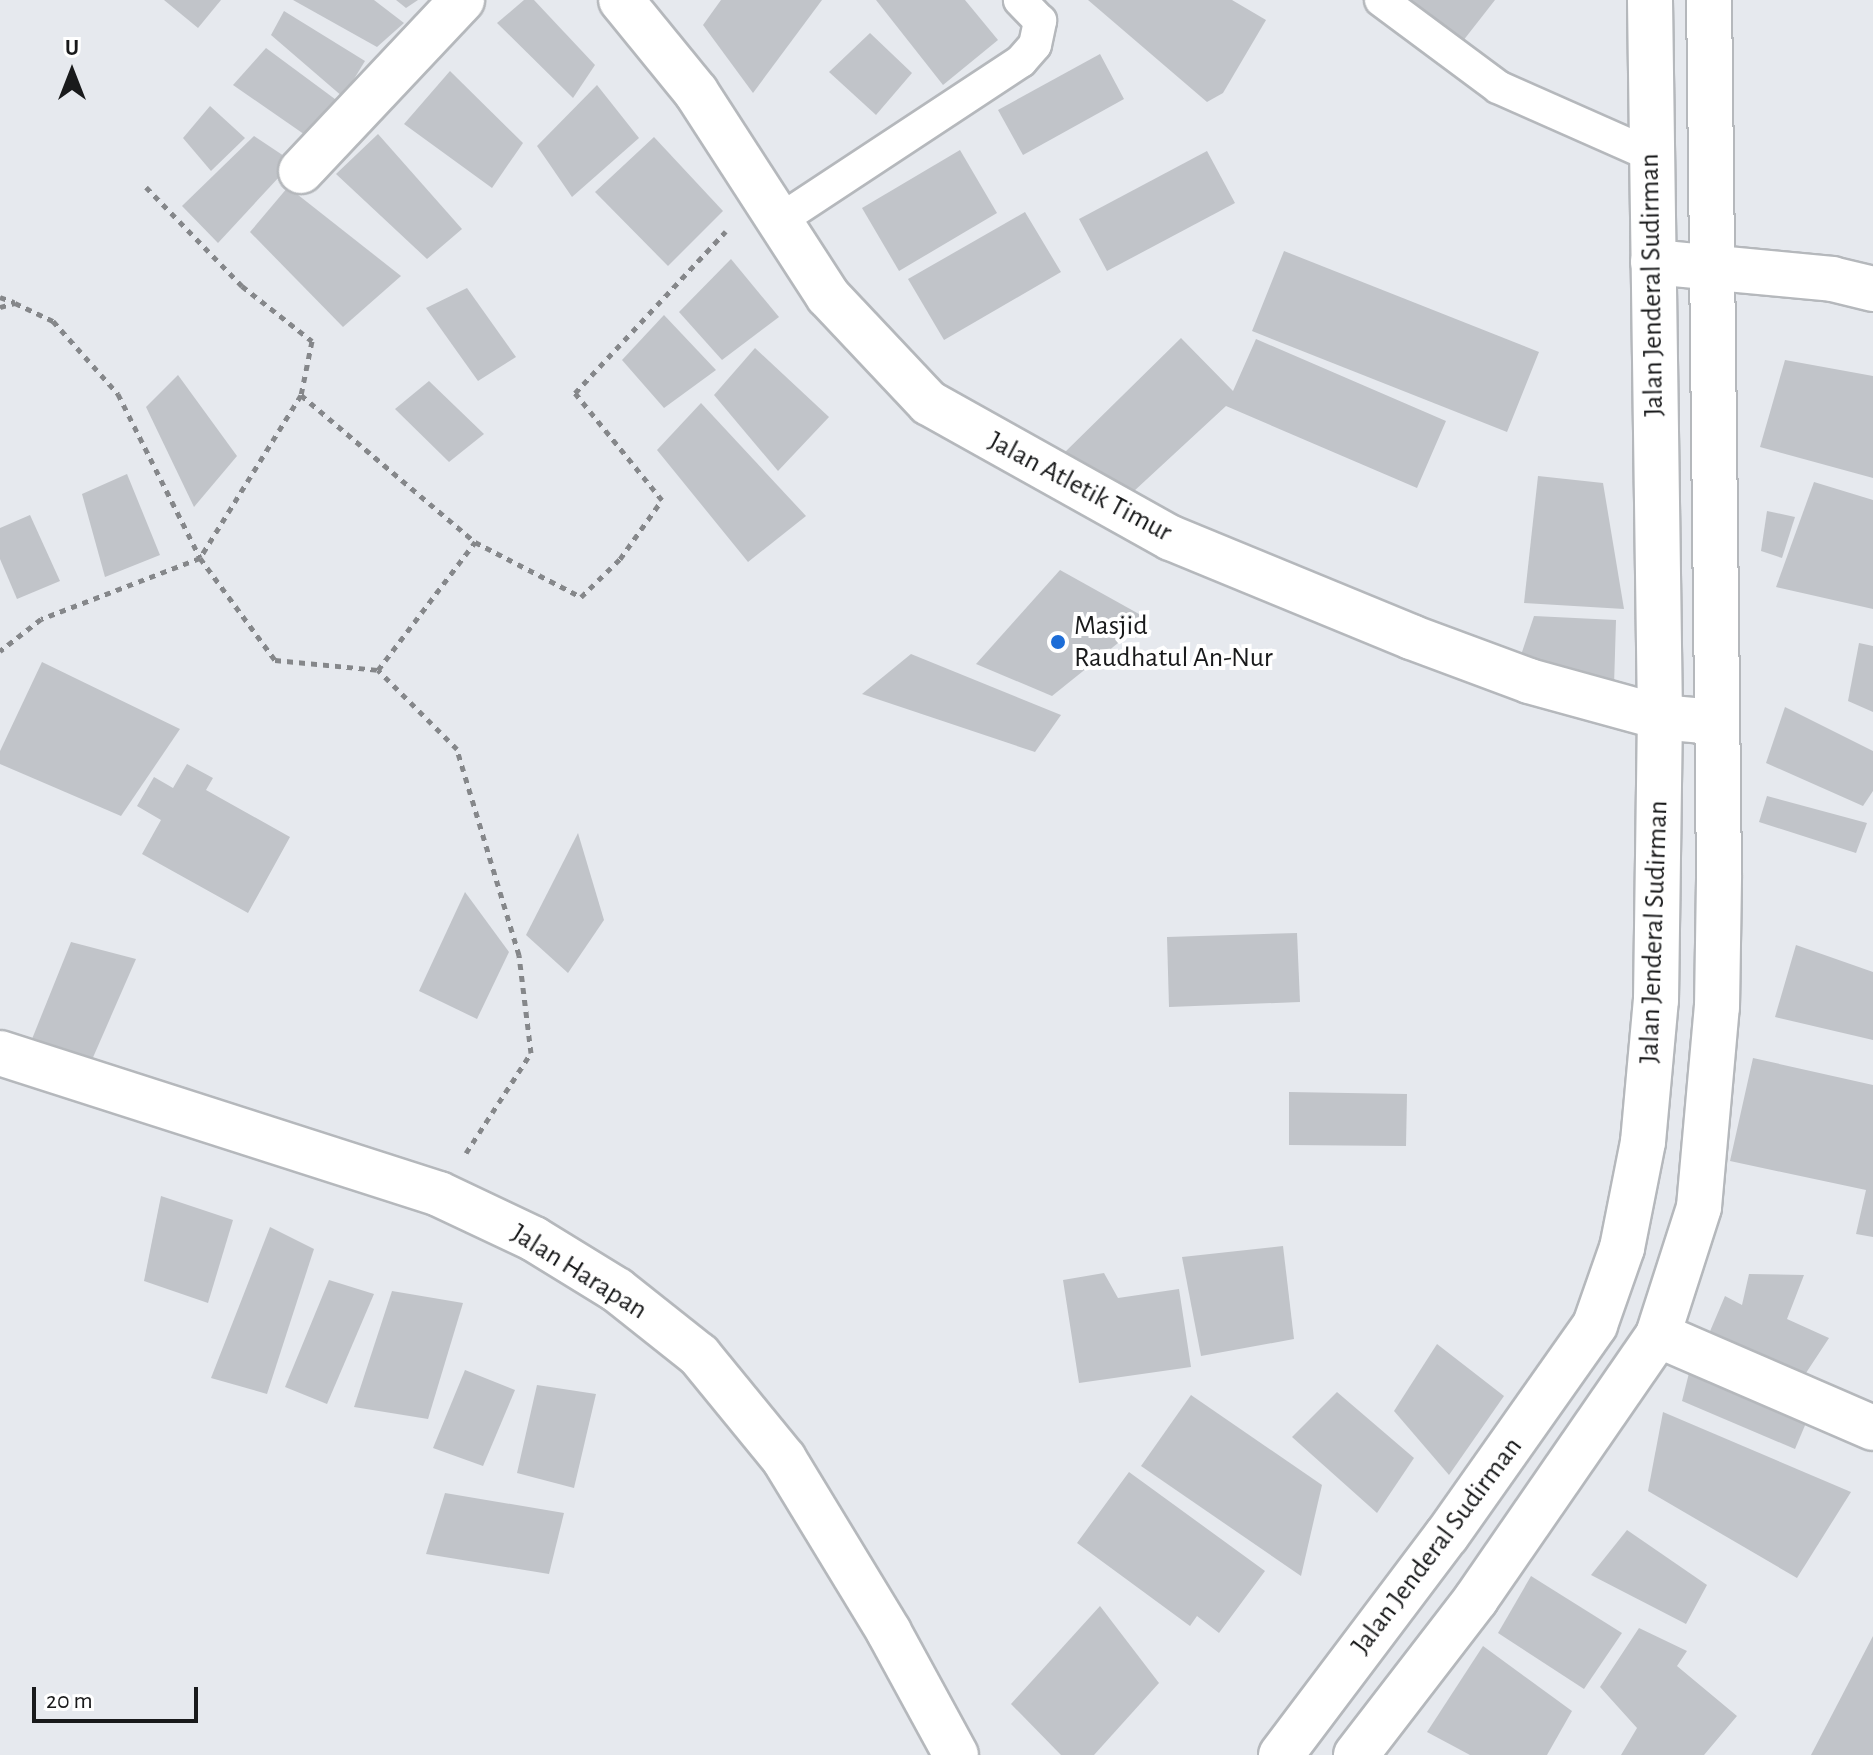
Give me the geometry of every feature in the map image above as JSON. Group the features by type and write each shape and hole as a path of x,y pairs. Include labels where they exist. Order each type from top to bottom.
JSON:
{"main road":[{"path":"301,171 462,0"},
{"name":"Jalan Atletik Timur","path":"621,0 696,92 768,208 828,296 929,403 1047,473 1171,538 1411,637 1529,681 1660,717 1715,722"},
{"name":"Jalan Jenderal Sudirman","path":"1281,1755 1447,1535 1595,1325 1622,1248 1643,1142 1656,1000 1660,717 1649,154 1650,0"},
{"name":"Jalan Jenderal Sudirman","path":"1356,1755 1476,1599 1658,1335 1689,1248 1706,1157 1717,1007 1714,268 1709,0"},
{"path":"1653,262 1832,279 1873,289"},
{"name":"Jalan Harapan","path":"0,1053 439,1194 534,1239 617,1290 699,1355 784,1459 889,1632 956,1755"},
{"path":"1658,1335 1873,1428"}],"lane":[{"path":"768,208 1021,61 1035,45 1040,21 1020,0"},
{"path":"1381,0 1498,87 1649,154"}],"path":[{"path":"0,651 41,619 200,558 301,395 312,341 242,286 146,187"},
{"path":"301,395 475,542 581,597 620,559 662,500 575,393 768,208"},
{"path":"0,297 53,321 118,394 200,558 275,660 378,670 457,749 519,955 531,1053 439,1194"},
{"path":"0,307 15,303"},
{"path":"378,670 475,542"}],"building":[{"path":"164,0 221,0 198,28"},
{"path":"293,0 374,0 404,23 377,47"},
{"path":"396,0 418,0 406,8"},
{"path":"524,0 534,0 595,65 573,98 497,23"},
{"path":"721,0 822,0 753,93 703,25"},
{"path":"876,0 965,0 998,40 943,85"},
{"path":"1088,0 1232,0 1266,20 1223,93 1207,102"},
{"path":"1400,0 1495,0 1459,46"},
{"path":"284,11 365,61 343,97 271,35"},
{"path":"870,33 912,73 876,115 829,72"},
{"path":"266,48 343,105 311,139 233,85"},
{"path":"1100,54 1124,99 1023,155 998,110"},
{"path":"450,71 523,143 492,188 404,124"},
{"path":"597,85 639,138 572,197 537,146"},
{"path":"210,106 245,138 211,171 183,138"},
{"path":"378,134 462,229 427,259 336,174"},
{"path":"254,136 293,162 218,243 182,206"},
{"path":"654,137 723,211 668,266 595,192"},
{"path":"960,150 997,213 899,271 862,208"},
{"path":"1207,151 1235,203 1107,271 1079,219"},
{"path":"288,187 401,276 343,327 250,232"},
{"path":"1025,212 1061,272 944,340 908,279"},
{"path":"1284,251 1539,352 1507,432 1252,331"},
{"path":"731,259 779,317 722,360 679,312"},
{"path":"467,288 516,357 478,381 426,308"},
{"path":"664,315 716,370 664,408 622,360"},
{"path":"1181,338 1233,391 1256,339 1446,421 1417,488 1226,406 1120,504 1062,455"},
{"path":"755,348 829,417 778,471 714,395"},
{"path":"1785,360 1873,376 1873,478 1760,447"},
{"path":"178,375 237,456 194,507 146,407"},
{"path":"429,381 484,434 449,462 395,409"},
{"path":"701,403 806,516 748,562 657,450"},
{"path":"127,474 160,555 105,577 82,494"},
{"path":"1538,476 1603,483 1624,609 1524,603"},
{"path":"1814,482 1873,500 1873,609 1776,587"},
{"path":"1767,511 1795,517 1782,558 1761,551"},
{"path":"30,515 60,581 17,599 0,559 0,528"},
{"name":"Masjid Raudhatul An-Nur","path":"1060,570 1148,619 1052,696 976,664"},
{"path":"1534,616 1616,620 1614,686 1519,661"},
{"path":"1859,643 1873,646 1873,712 1848,701"},
{"path":"911,654 1061,715 1035,752 862,694"},
{"path":"42,662 180,729 121,816 0,764 0,751"},
{"path":"1785,707 1873,751 1873,791 1863,806 1766,763"},
{"path":"187,764 213,778 206,790 290,837 248,913 142,854 161,820 137,806 154,777 173,788"},
{"path":"1767,796 1867,823 1856,853 1759,822"},
{"path":"578,833 604,920 568,973 526,935"},
{"path":"465,892 509,952 477,1019 419,991"},
{"path":"1297,933 1300,1002 1169,1007 1167,937"},
{"path":"71,942 136,959 91,1062 30,1044"},
{"path":"1796,945 1873,972 1873,1040 1775,1017"},
{"path":"1753,1058 1873,1085 1873,1237 1856,1234 1866,1190 1730,1161"},
{"path":"1289,1092 1407,1094 1406,1146 1289,1145"},
{"path":"161,1196 233,1220 208,1303 144,1281"},
{"path":"270,1227 314,1249 267,1394 211,1378"},
{"path":"1283,1246 1294,1339 1201,1356 1182,1257"},
{"path":"1104,1273 1118,1298 1179,1289 1191,1367 1079,1383 1063,1280"},
{"path":"1749,1274 1804,1275 1787,1319 1829,1338 1804,1376 1708,1336 1725,1296 1742,1305"},
{"path":"329,1280 374,1294 327,1404 285,1387"},
{"path":"392,1291 463,1303 428,1419 354,1407"},
{"path":"1437,1344 1504,1396 1449,1475 1394,1411"},
{"path":"1691,1365 1806,1423 1795,1449 1682,1401"},
{"path":"465,1370 515,1390 483,1466 433,1448"},
{"path":"537,1385 596,1394 574,1488 517,1473"},
{"path":"1337,1392 1414,1458 1377,1513 1292,1437"},
{"path":"1191,1395 1322,1485 1301,1576 1141,1466"},
{"path":"1663,1412 1851,1492 1797,1578 1648,1491"},
{"path":"1129,1472 1265,1571 1219,1633 1197,1616 1190,1626 1077,1543"},
{"path":"445,1493 564,1513 549,1574 426,1554"},
{"path":"1627,1530 1707,1585 1686,1624 1591,1575"},
{"path":"1531,1576 1622,1633 1584,1689 1498,1633"},
{"path":"1100,1606 1159,1683 1094,1755 1061,1755 1011,1704"},
{"path":"1639,1628 1687,1651 1677,1666 1737,1716 1704,1755 1621,1755 1637,1728 1600,1687"},
{"path":"1873,1636 1873,1755 1811,1755"},
{"path":"1483,1646 1572,1711 1547,1755 1470,1755 1427,1732"}],"place":[{"name":"Masjid Raudhatul An-Nur","path":"1058,642"}]}
